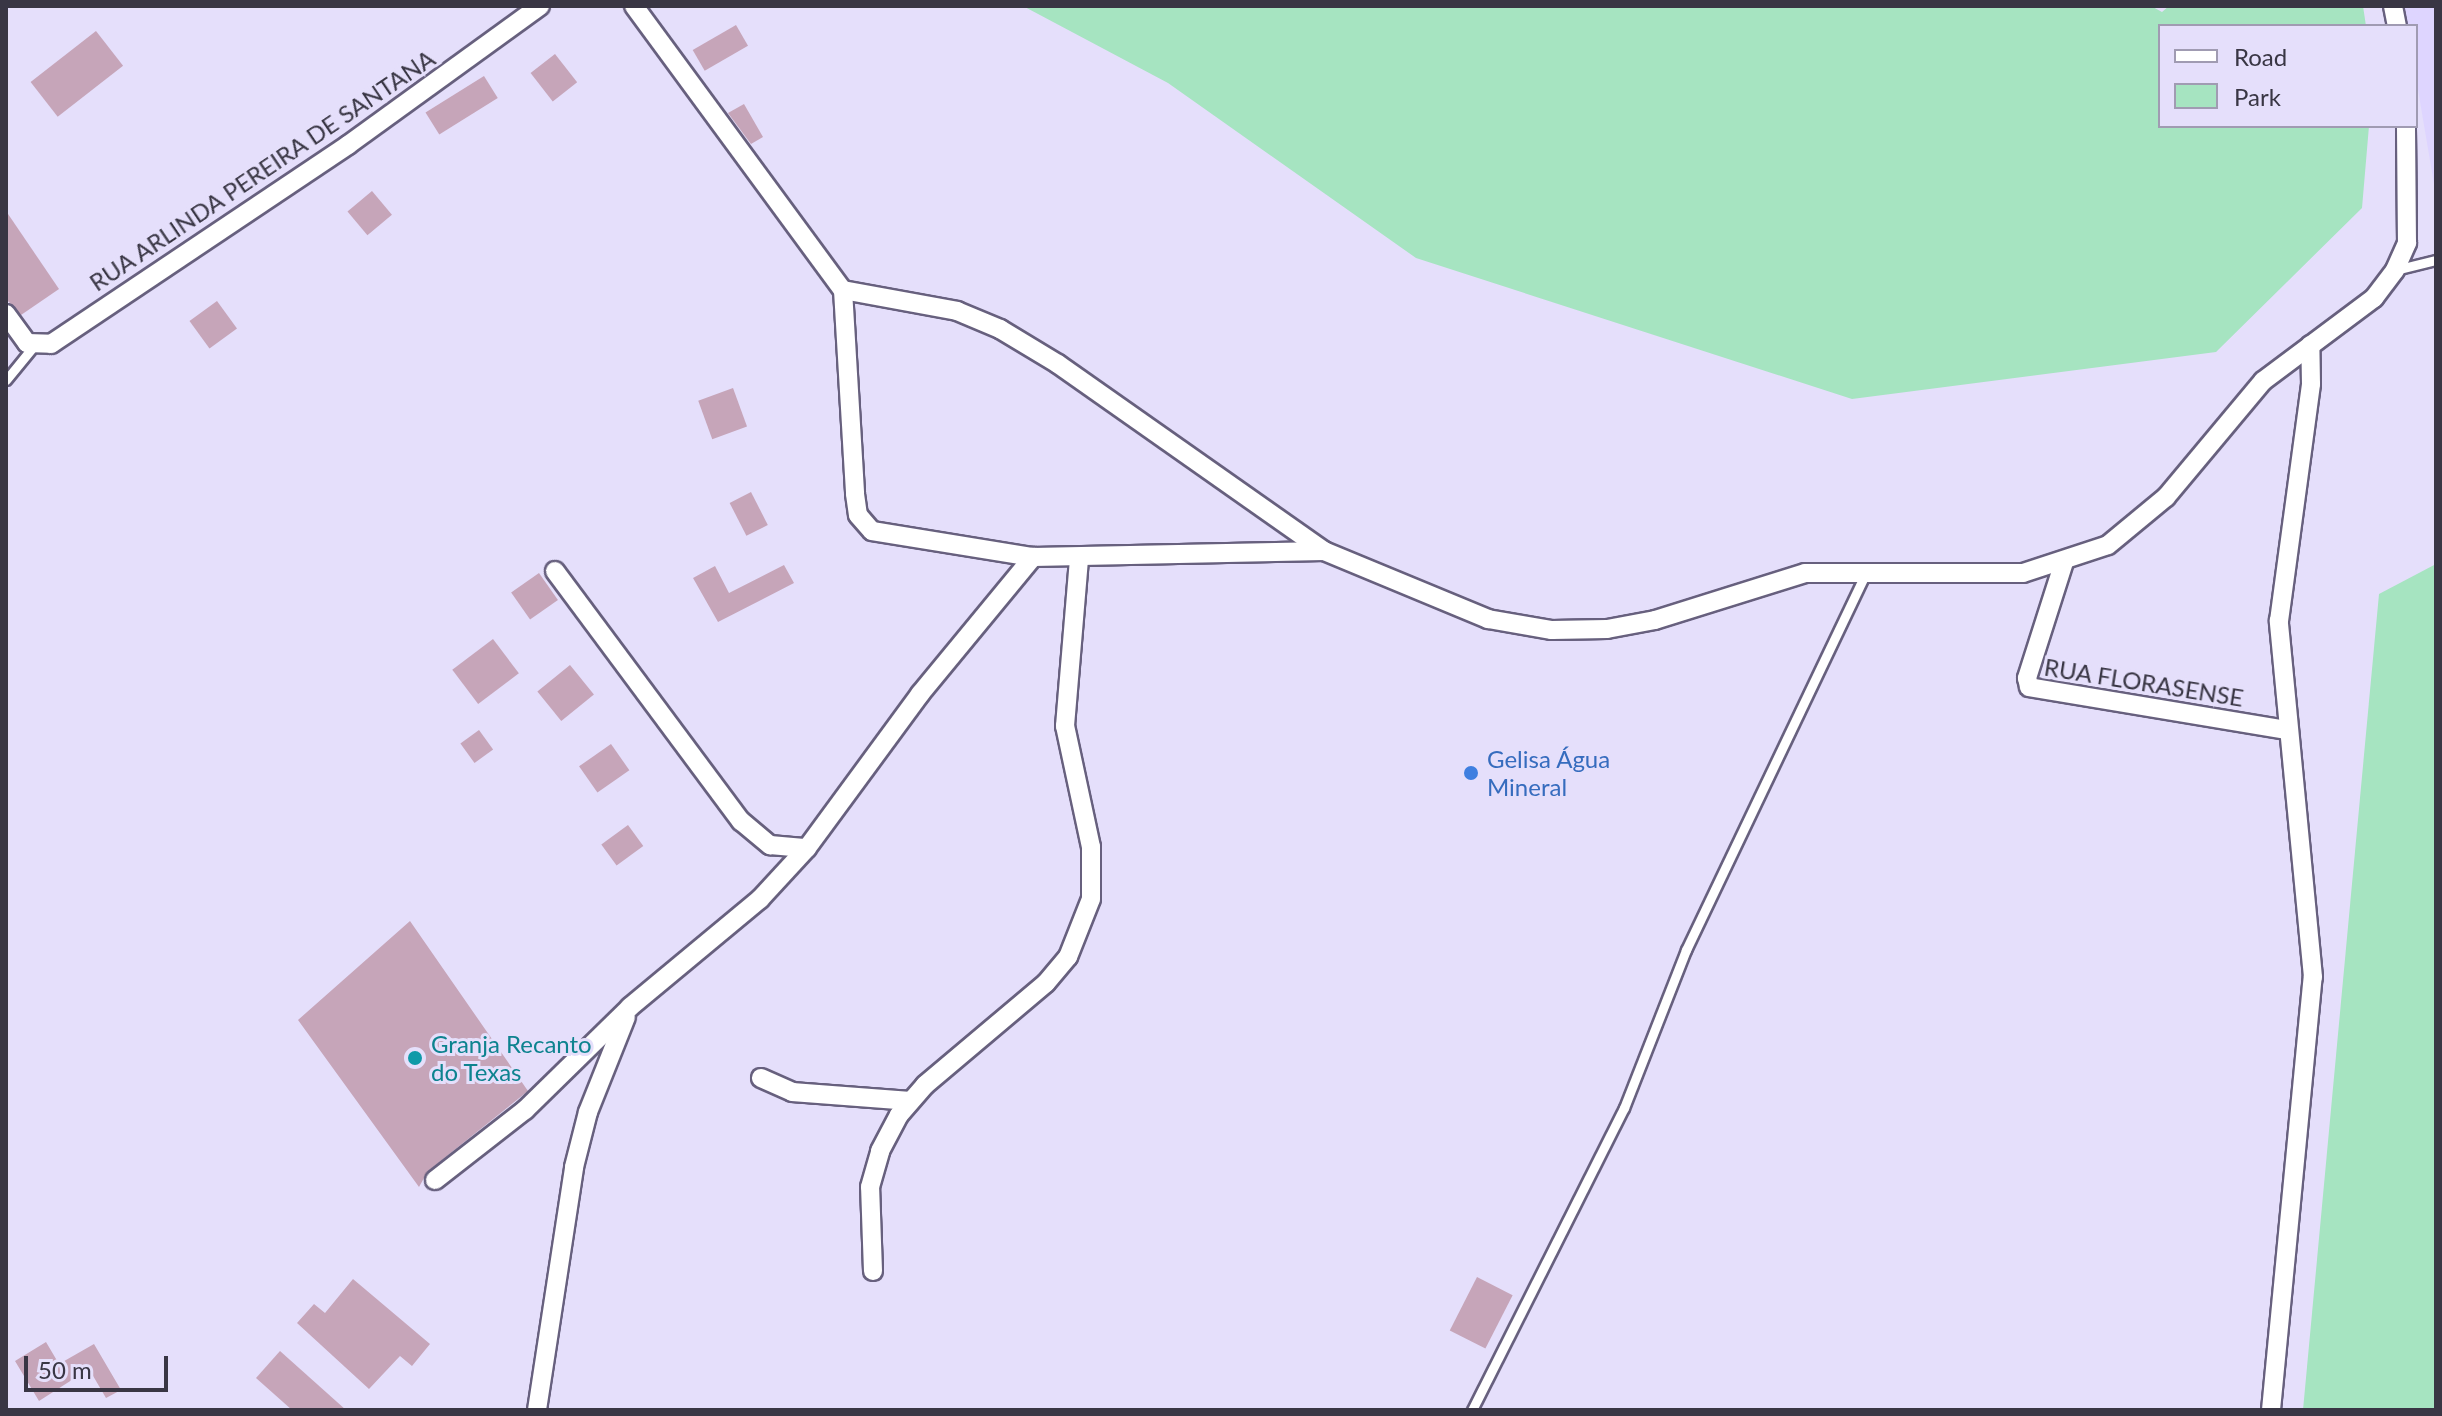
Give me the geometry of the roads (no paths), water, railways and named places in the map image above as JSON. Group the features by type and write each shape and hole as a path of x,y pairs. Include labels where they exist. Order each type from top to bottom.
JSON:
{"street":[{"name":"RUA ARLINDA PEREIRA DE SANTANA","path":"33,347 51,344 223,230 540,6"},
{"path":"634,6 843,290 858,515 872,531 1033,557 1324,551"},
{"path":"843,290 957,311 1000,329 1058,364 1324,551 1488,619 1552,630 1607,629 1655,620 1774,578 1867,570 1994,575 2064,562 2108,545 2138,525 2263,381 2374,298 2395,270 2407,243 2406,128"},
{"path":"9,319 33,347"},
{"path":"2271,1410 2313,977 2279,621 2311,384 2310,345"},
{"path":"435,1180 525,1110 630,1007 760,899 807,848 920,694 1033,557"},
{"path":"873,1271 870,1187 880,1151 911,1101 1046,983 1068,957 1091,899 1091,847 1065,726 1079,558"},
{"name":"RUA FLORASENSE","path":"2064,562 2027,678 2029,687 2287,730"},
{"path":"555,571 741,821 770,845 807,848"},
{"path":"537,1410 574,1167 588,1112 630,1007"},
{"path":"761,1078 792,1092 911,1101"}],"lane":[{"path":"2395,270 2436,260"},
{"path":"6,380 33,347"},
{"path":"1472,1410 1624,1108 1686,950 1867,570"}],"place":[{"name":"Gelisa Água Mineral","path":"1471,773"},
{"name":"Granja Recanto do Texas","path":"415,1058"}]}
